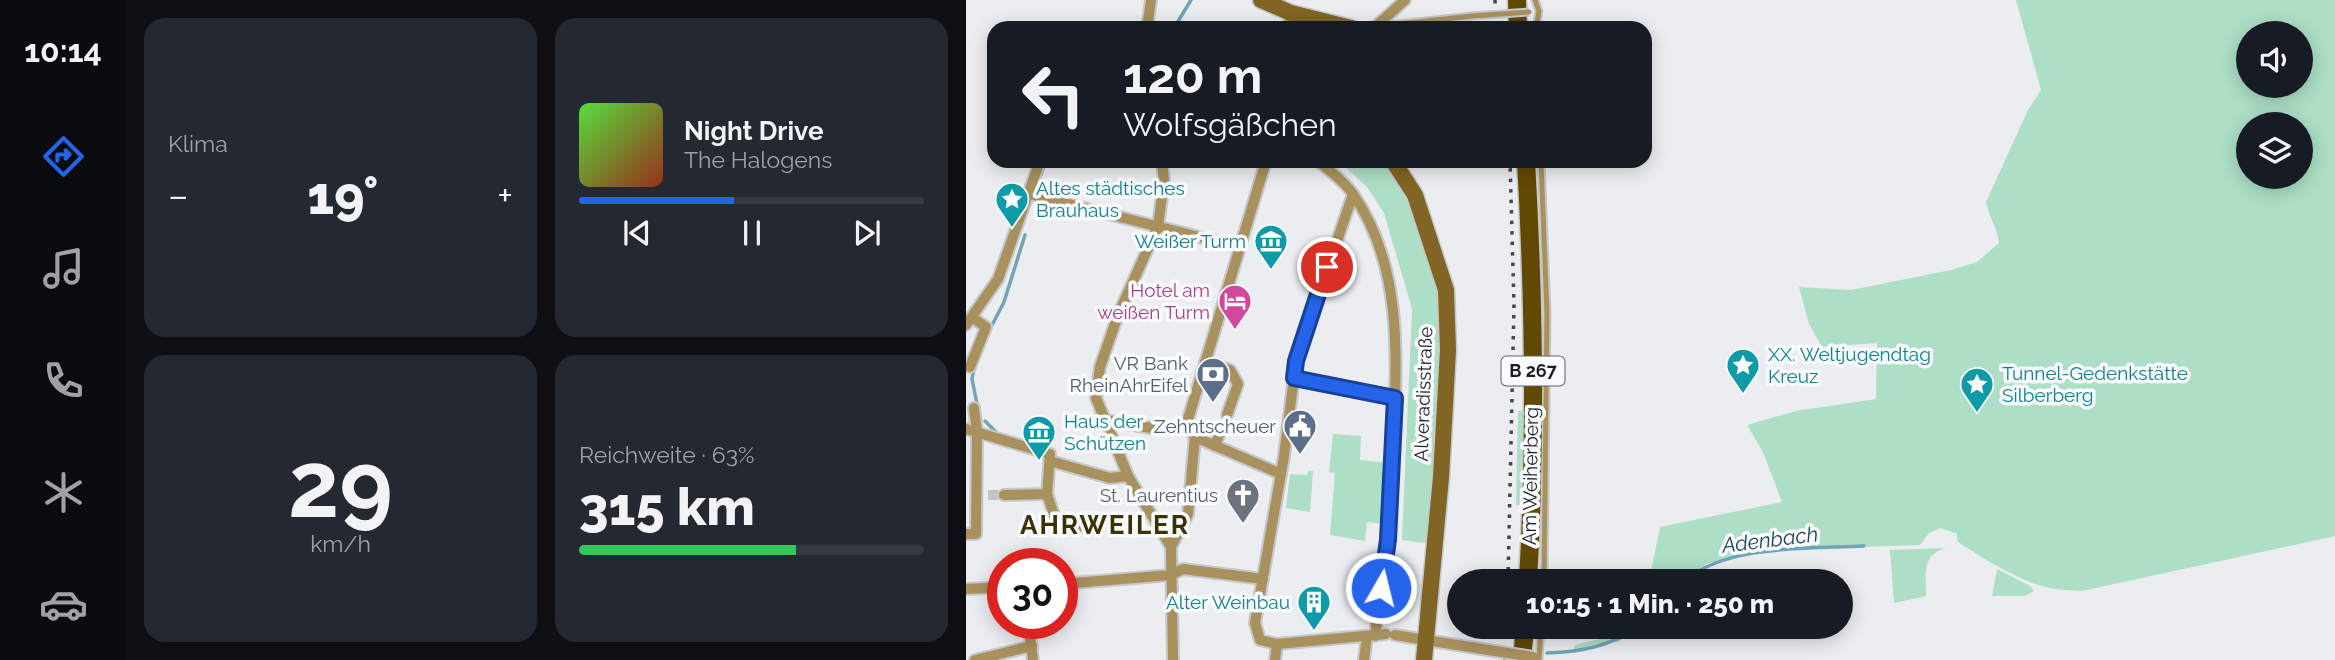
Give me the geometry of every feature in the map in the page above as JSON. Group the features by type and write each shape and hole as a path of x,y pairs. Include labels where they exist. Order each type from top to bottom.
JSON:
{"main road":[{"name":"B 267","path":"1526,168 1533,302 1533,467 1529,569"},
{"path":"1528,639 1533,658"}],"street":[{"path":"1148,21 1151,0"},
{"path":"1261,0 1289,21"},
{"path":"1382,21 1405,0"},
{"path":"970,367 986,327 969,321 998,279 1038,168"},
{"path":"1163,168 1164,181 1158,226 1118,315 1100,367 1096,398 1128,476 1171,547"},
{"path":"1186,426 1264,168"},
{"path":"1325,168 1353,194 1375,234 1396,321 1395,398 1381,635 1364,660"},
{"name":"Alveradisstraße","path":"1398,168 1415,195 1446,290 1448,350 1441,477 1424,660"},
{"path":"1029,194 1239,247"},
{"path":"1353,194 1296,361 1283,482 1255,623 1261,640 1277,645 1381,635 1533,658"},
{"path":"1205,362 1230,370 1238,384 1227,415"},
{"path":"1294,378 1395,398"},
{"path":"966,534 976,534 976,516 982,495 972,430 974,408"},
{"path":"1104,420 1157,429 1186,426"},
{"path":"1186,426 1195,437 1283,482"},
{"path":"972,430 1050,454 1047,494 1058,527 1090,526"},
{"path":"1215,446 1220,432"},
{"path":"1173,660 1171,547 1188,514 1195,437"},
{"path":"1049,466 1110,478 1128,476"},
{"path":"1004,495 1047,494"},
{"path":"1078,583 1171,575 1183,569 1263,579"},
{"path":"966,589 987,588"},
{"path":"1031,639 1033,660"},
{"path":"1275,660 1277,645"},
{"path":"975,660 1032,646"}],"lane":[{"path":"1535,0 1539,11 1537,21"},
{"path":"1428,21 1523,6 1539,11"},
{"name":"Am Weiherberg","path":"1541,168 1547,313 1544,569"},
{"path":"1533,658 1538,639"}],"green space":[{"path":"2016,0 2335,0 2335,536 2082,591 2050,588 2027,581 1957,541 1957,534 1941,528 1929,533 1920,545 1771,550 1739,554 1706,564 1699,569 1651,569 1660,527 1782,502 1763,452 1747,425 1796,411 1876,399 1877,343 1822,347 1809,324 1799,287 1851,290 1951,270 1977,262 1999,243 1986,202 2028,110 2041,90"},
{"path":"1347,168 1391,168 1412,196 1442,290 1442,351 1433,544 1402,540 1412,309 1384,213 1367,187"},
{"path":"1523,410 1521,505 1516,505 1518,411"},
{"path":"1333,434 1361,436 1360,460 1388,463 1385,524 1367,522 1365,541 1330,535 1335,473 1329,472"},
{"path":"1308,471 1313,471 1310,512 1286,508 1290,474 1307,475"},
{"path":"1946,548 1932,555 1929,560 1926,596 1894,603 1890,550"},
{"path":"1997,569 2030,586 2034,591 2025,596 1992,596"},
{"path":"1600,639 1614,639 1572,653 1575,645"}],"waterway":[{"path":"1178,21 1191,0"},
{"path":"1035,191 1043,168"},
{"path":"989,331 1004,302 1025,235"},
{"path":"974,368 972,379 977,404"},
{"path":"985,421 998,434"},
{"name":"Adenbach","path":"1702,569 1746,554 1864,546"},
{"name":"Adenbach","path":"1547,653 1596,647 1618,639"}],"tunnel":[{"path":"988,495 1004,495"}],"railway":[{"path":"1495,0 1496,21"},
{"path":"1508,569 1514,305 1510,168"},
{"path":"1505,660 1506,639"}],"place":[{"name":"Altes städtisches Brauhaus","path":"1012,229"},
{"name":"Weißer Turm","path":"1271,271"},
{"name":"Hotel am weißen Turm","path":"1235,331"},
{"name":"XX. Weltjugendtag Kreuz","path":"1743,395"},
{"name":"VR Bank RheinAhrEifel","path":"1213,404"},
{"name":"Tunnel-Gedenkstätte Silberberg","path":"1977,414"},
{"name":"Zehntscheuer","path":"1300,456"},
{"name":"Haus der Schützen","path":"1039,462"},
{"name":"St. Laurentius","path":"1243,525"},
{"name":"Alter Weinbau","path":"1314,632"}],"district":[{"name":"AHRWEILER","path":"1105,525"}],"route":[{"path":"1327,267 1296,361 1294,378 1395,398 1388,540 1381,588"}]}
